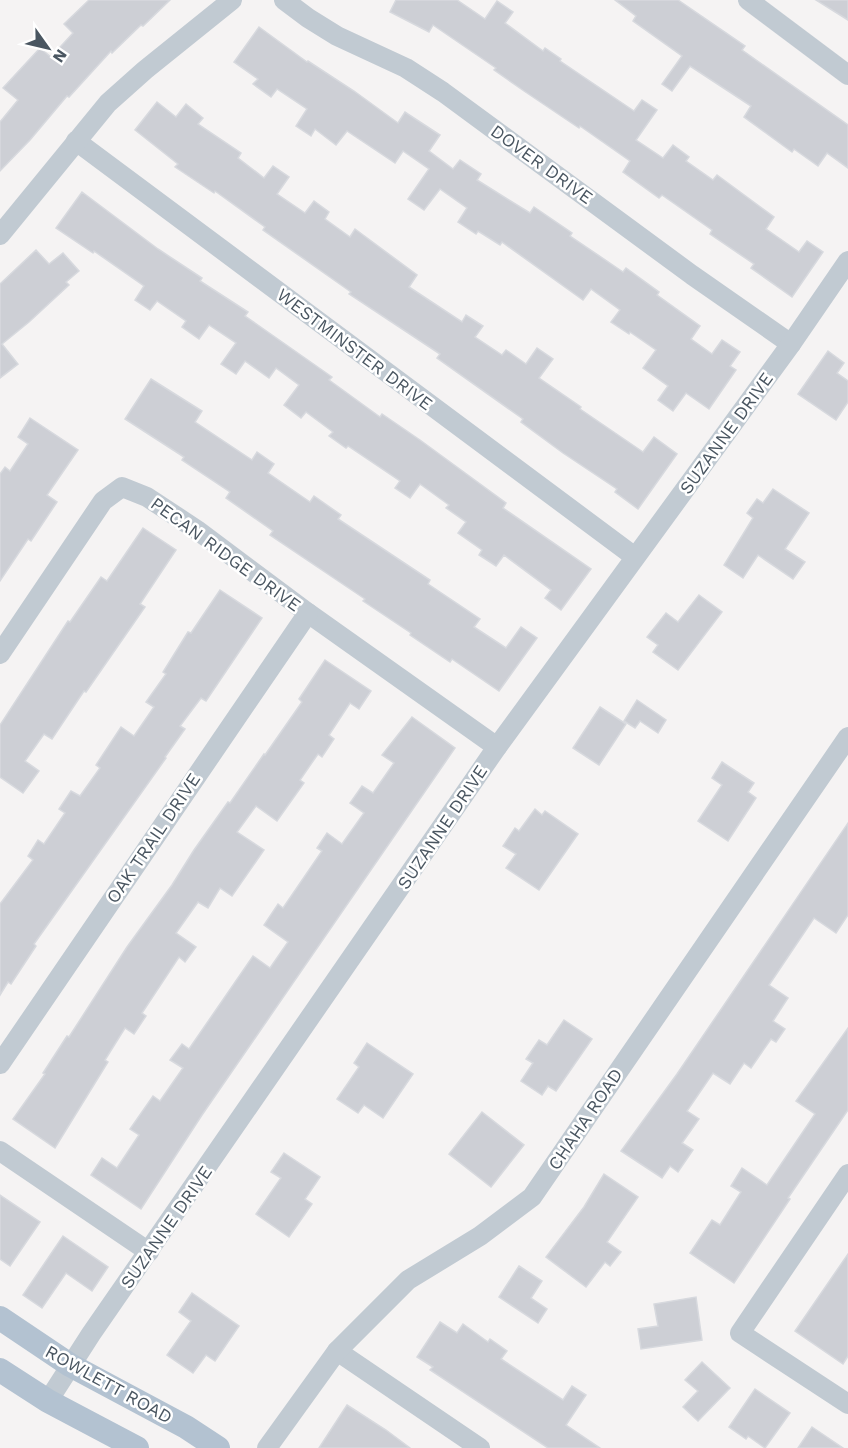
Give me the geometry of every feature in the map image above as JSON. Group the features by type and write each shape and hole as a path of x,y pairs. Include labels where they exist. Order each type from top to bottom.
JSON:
{"main road":[{"name":"ROWLETT ROAD","path":"0,1318 70,1365 169,1418 218,1448"},
{"path":"0,1370 48,1401 137,1448"}],"street":[{"path":"0,236 115,96 232,0"},
{"name":"DOVER DRIVE","path":"284,0 337,36 406,68 443,92 692,275 791,344"},
{"path":"748,0 848,75"},
{"name":"WESTMINSTER DRIVE","path":"76,141 635,557"},
{"name":"SUZANNE DRIVE","path":"48,1401 70,1365 496,747 791,344 848,261"},
{"name":"PECAN RIDGE DRIVE","path":"0,654 103,501 122,487 147,496 197,530 308,613 496,747"},
{"name":"OAK TRAIL DRIVE","path":"0,1064 308,613"},
{"name":"CHAHA ROAD","path":"267,1448 337,1351 408,1280 480,1236 531,1197 848,737"},
{"path":"0,1151 149,1252"},
{"path":"848,1174 740,1333 848,1404"},
{"path":"337,1351 480,1448"}],"building":[{"path":"89,0 170,0 112,53 111,51 0,171 0,122 18,100 3,88 40,48 51,57 73,33 64,24"},
{"path":"396,0 457,0 485,19 497,1 513,12 505,23 543,51 545,48 561,59 560,61 634,111 642,100 657,110 636,140 663,158 673,145 689,157 686,161 713,180 717,175 774,217 766,229 799,252 807,241 823,252 792,297 751,268 754,264 710,234 712,230 662,195 659,198 623,172 630,161 524,91 494,70 496,68 433,25 429,32 390,12"},
{"path":"615,0 678,0 745,46 742,50 848,125 848,168 827,153 818,166 794,149 792,152 744,117 751,106 690,66 672,91 662,84 682,56 633,21 636,16"},
{"path":"816,0 848,0 848,20"},
{"path":"259,27 398,123 405,112 440,135 429,151 453,169 460,160 481,174 477,180 530,213 534,207 572,233 570,236 623,272 626,268 659,292 657,295 700,326 691,339 712,354 722,340 740,352 730,366 736,370 709,409 686,393 673,411 658,400 668,386 643,368 656,350 611,322 620,310 591,289 583,300 502,242 500,245 478,231 476,234 458,222 467,208 440,189 424,210 408,199 429,169 403,151 395,163 347,131 336,145 315,129 311,136 296,126 307,109 277,89 271,97 253,84 258,79 234,62"},
{"path":"157,102 176,117 186,104 203,118 198,124 241,153 238,158 264,178 273,166 289,177 277,194 305,213 314,201 329,212 325,219 350,237 355,229 417,275 409,287 462,322 466,315 483,326 475,337 502,355 506,350 526,364 537,348 553,359 539,378 643,452 654,437 677,454 638,509 615,492 617,489 563,453 521,422 523,419 437,358 440,354 349,294 351,292 263,230 265,227 215,191 214,193 175,167 178,164 135,130"},
{"path":"82,192 158,249 202,278 200,281 248,312 245,316 332,377 329,380 380,417 382,414 420,440 506,503 503,508 591,569 561,610 545,598 551,590 504,555 496,566 479,555 482,550 458,533 466,522 446,508 449,505 420,484 410,498 395,488 400,481 329,436 333,432 306,412 301,418 284,405 299,385 276,368 269,378 245,361 236,374 221,364 236,343 209,325 199,339 182,327 186,321 157,301 150,310 135,300 144,286 56,228"},
{"path":"36,250 49,264 63,253 79,271 66,282 69,285 2,344 18,364 0,378 0,284"},
{"path":"828,351 844,363 837,373 848,381 848,402 836,420 798,394"},
{"path":"151,379 202,411 195,422 252,460 257,452 274,464 268,473 310,502 314,496 341,515 338,519 430,580 428,584 480,619 474,627 506,648 521,627 537,638 499,691 452,659 450,662 410,635 411,633 363,601 365,599 270,535 273,531 226,498 230,492 182,460 184,457 125,419"},
{"path":"30,418 78,450 47,495 57,502 31,541 28,539 0,581 0,474 5,467 10,471 28,444 18,437"},
{"path":"773,489 809,513 785,549 805,562 793,579 758,555 743,578 724,565 753,518 747,513 757,499 763,503"},
{"path":"143,528 176,550 140,604 145,607 86,692 84,691 52,739 44,734 25,761 39,771 23,793 0,777 0,725 68,621 70,622 101,577 107,581"},
{"path":"220,590 262,618 206,701 201,698 180,726 185,729 166,758 34,944 36,946 11,984 8,982 0,995 0,904 33,860 28,856 38,840 44,844 65,813 59,809 71,791 80,796 100,768 96,765 121,727 134,736 154,707 146,702 166,674 163,672 188,632 191,633"},
{"path":"699,595 722,612 678,670 653,652 658,645 647,637 666,613 678,622"},
{"path":"325,660 371,691 359,709 350,703 329,735 334,739 322,757 318,754 300,780 304,783 277,821 256,806 237,832 264,850 232,896 220,888 208,908 198,902 176,933 196,947 185,962 179,957 142,1013 146,1016 134,1034 125,1028 105,1060 108,1062 55,1148 13,1119 194,850 302,702 299,699"},
{"path":"637,700 666,720 658,733 640,721 635,728 624,721"},
{"path":"600,707 626,724 599,765 573,748"},
{"path":"412,717 455,748 202,1115 141,1209 91,1175 102,1158 117,1168 139,1135 130,1129 153,1096 160,1101 183,1068 170,1060 182,1044 189,1049 253,956 270,968 288,942 264,925 278,904 283,908 322,851 317,848 327,833 342,844 364,813 350,803 362,786 373,793 394,763 382,755"},
{"path":"722,762 754,783 748,792 756,798 728,841 698,821 722,785 712,778"},
{"path":"535,809 542,815 545,811 578,834 539,890 506,868 516,854 503,846 515,828 519,831"},
{"path":"848,823 848,915 836,933 814,918 769,985 788,998 773,1021 785,1029 776,1042 771,1039 751,1068 744,1063 730,1084 713,1073 687,1111 699,1119 682,1143 693,1150 678,1172 670,1166 662,1178 621,1151 677,1074"},
{"path":"564,1020 592,1039 556,1091 548,1086 542,1095 521,1081 533,1063 526,1059 539,1040 547,1045"},
{"path":"848,1028 848,1110 734,1283 690,1253 712,1220 720,1225 741,1192 731,1186 742,1168 767,1185 815,1114 796,1101"},
{"path":"367,1043 413,1074 383,1118 364,1105 358,1113 337,1099 359,1067 354,1063"},
{"path":"482,1112 524,1145 491,1187 449,1154"},
{"path":"284,1153 320,1177 305,1199 312,1204 289,1237 256,1214 281,1178 271,1172"},
{"path":"604,1174 638,1197 607,1242 621,1252 610,1266 605,1262 586,1287 546,1257 584,1207"},
{"path":"0,1195 40,1222 10,1266 0,1259"},
{"path":"63,1236 108,1267 92,1291 66,1273 42,1308 23,1295"},
{"path":"848,1254 848,1356 843,1364 795,1331"},
{"path":"519,1266 542,1281 531,1298 547,1309 538,1323 499,1297"},
{"path":"192,1293 239,1326 215,1361 206,1355 193,1373 167,1355 191,1321 179,1312"},
{"path":"696,1297 702,1340 641,1349 638,1329 658,1326 654,1304"},
{"path":"440,1322 457,1333 463,1324 488,1342 490,1339 507,1351 501,1359 563,1400 572,1386 586,1395 566,1425 600,1448 548,1448 430,1370 433,1367 417,1357"},
{"path":"702,1362 730,1388 698,1421 683,1407 698,1391 685,1380"},
{"path":"755,1389 790,1413 765,1448 729,1427"},
{"path":"347,1405 386,1430 410,1448 319,1448"},
{"path":"812,1427 843,1448 798,1448"}]}
